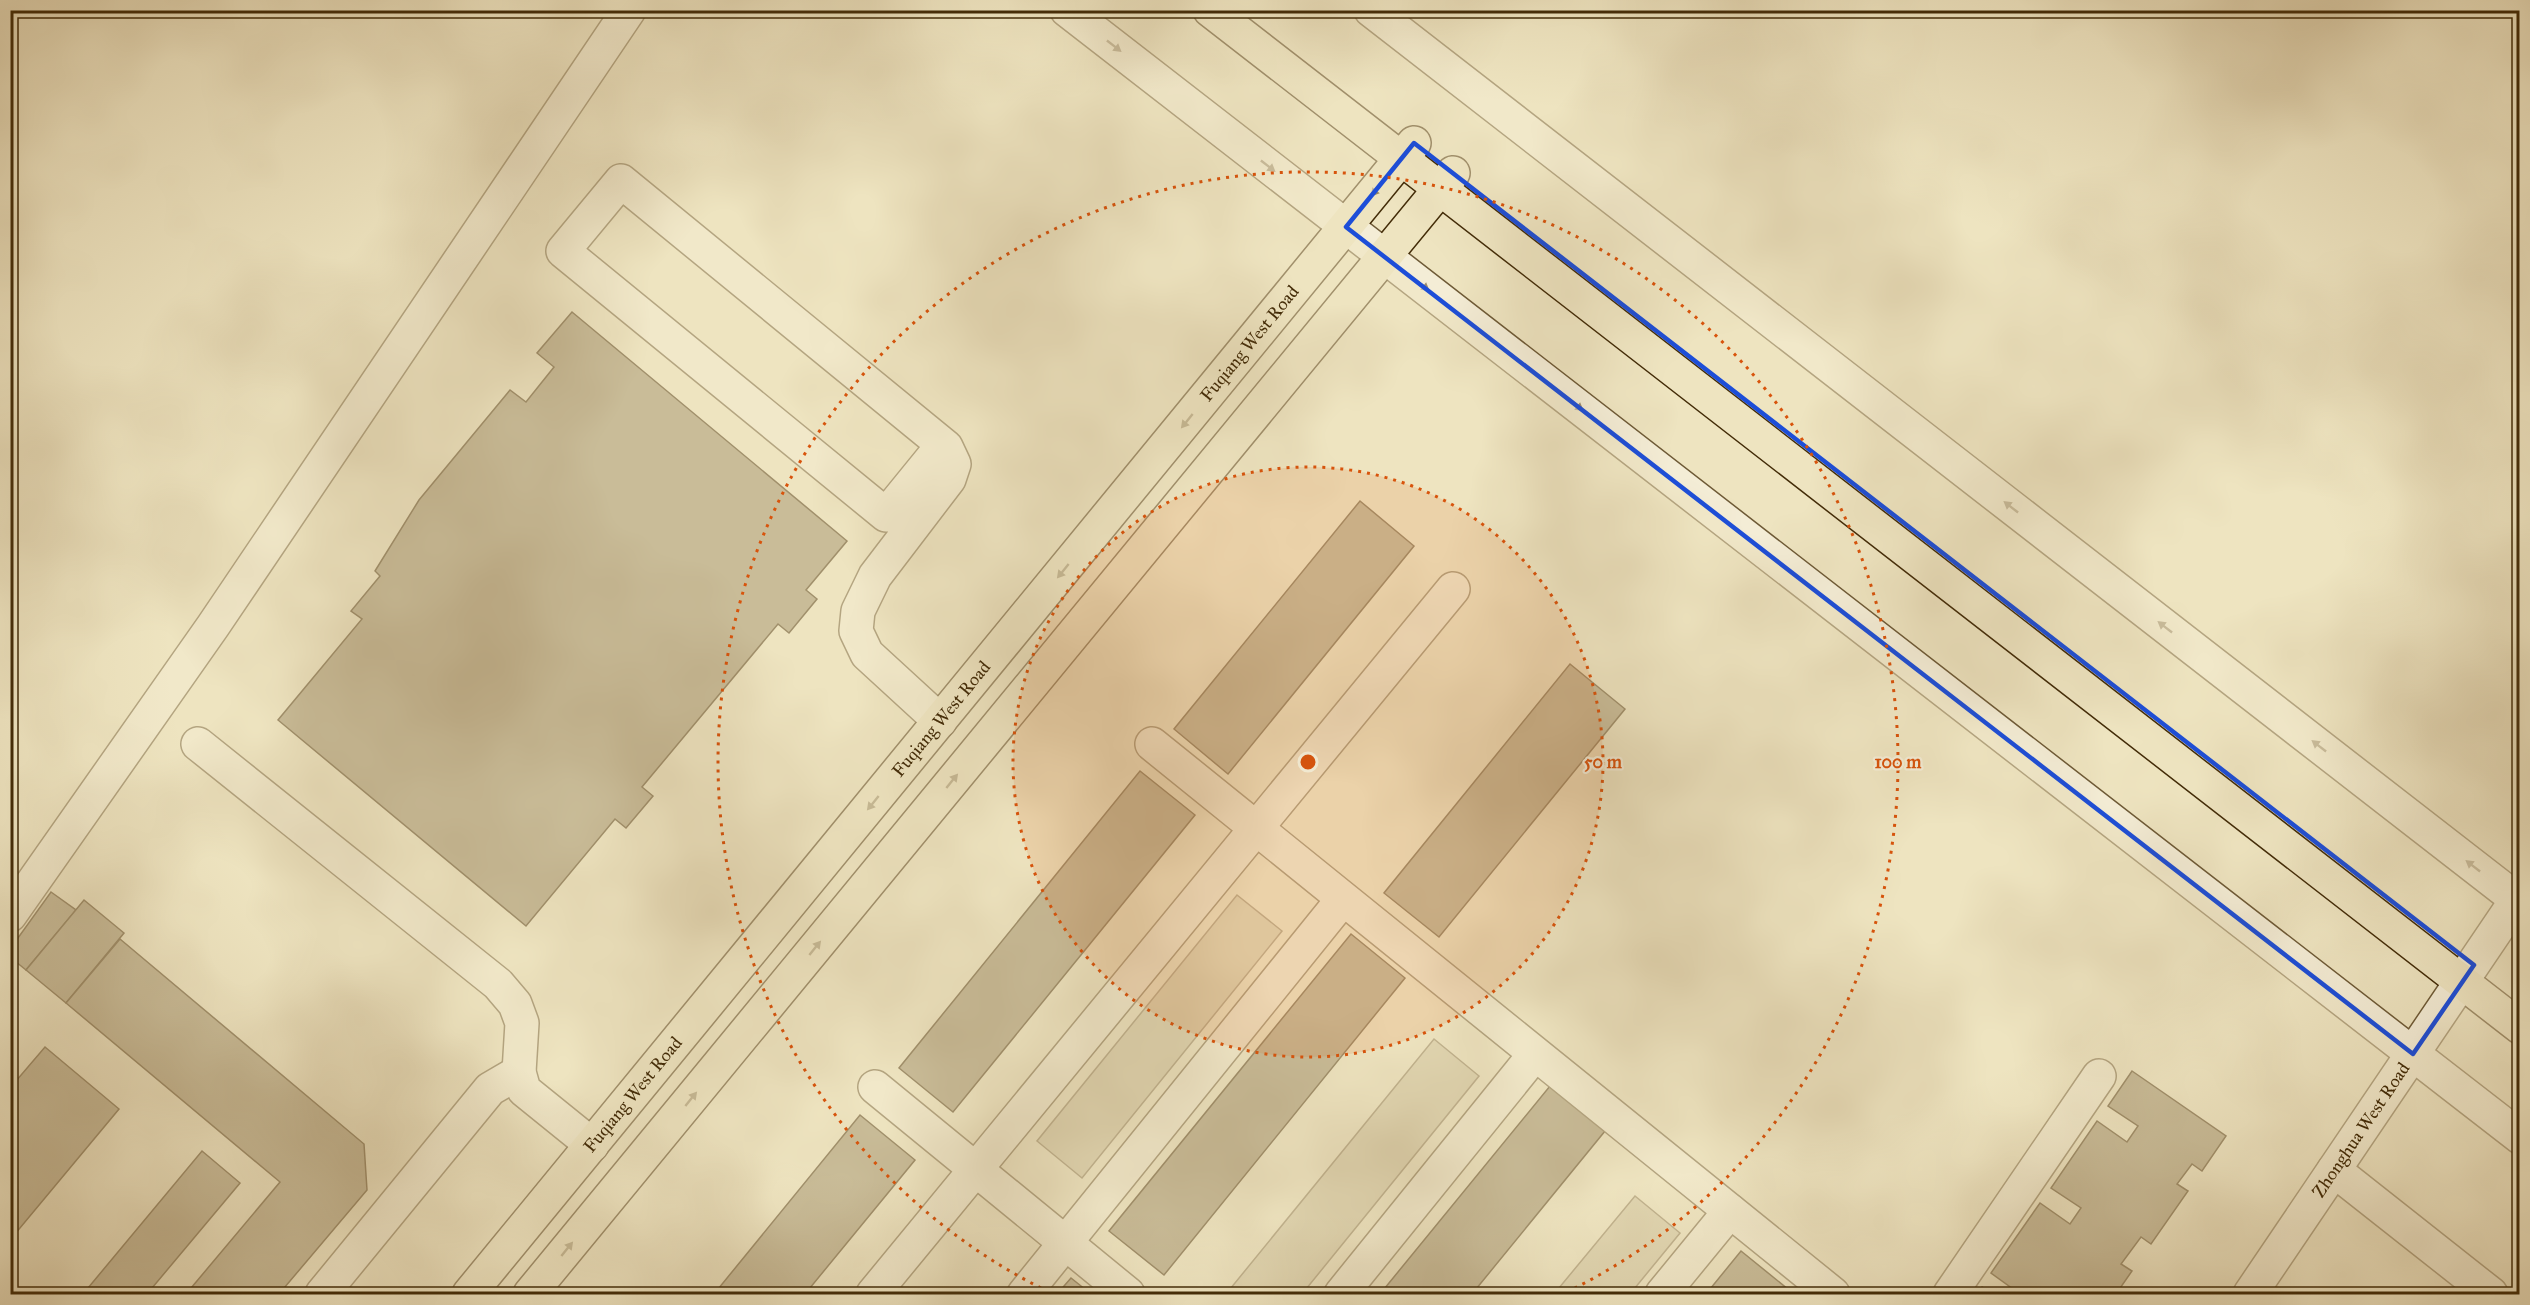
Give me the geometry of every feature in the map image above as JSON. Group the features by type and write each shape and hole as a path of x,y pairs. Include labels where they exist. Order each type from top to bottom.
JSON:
{"main road":[{"path":"1210,10 1408,151"},
{"path":"1243,10 1446,181 2468,974 2520,1027"},
{"name":"Fuqiang West Road","path":"470,1294 1408,151"},
{"path":"530,1294 1446,181"},
{"path":"2468,974 2520,1001"}],"street":[{"path":"10,915 213,626 629,10"},
{"path":"1067,10 2520,1137"},
{"path":"1371,10 2519,899"},
{"path":"940,721 867,654 855,631 858,611 875,576 949,479 954,464 943,445 621,181 563,251 886,515 943,445"},
{"path":"873,1294 1453,589"},
{"path":"198,744 498,984 515,1004 522,1023 519,1072 524,1090 592,1145"},
{"path":"1152,744 1833,1294"},
{"path":"1024,1294 1343,899"},
{"name":"Zhonghua West Road","path":"2250,1294 2519,899"},
{"path":"1341,1294 1535,1054"},
{"path":"322,1294 490,1089 519,1072"},
{"path":"1950,1294 2099,1076"},
{"path":"875,1087 1128,1294"},
{"path":"2334,1170 2491,1294"},
{"path":"1662,1294 1730,1211"}],"highlighted area":[{"path":"1414,143 2474,965 2413,1054 1346,227"}],"shaded area":[{"path":"1237,895 1282,931 1082,1178 1037,1141"},
{"path":"1434,1039 1479,1076 1302,1294 1226,1294"},
{"path":"1635,1196 1680,1233 1630,1294 1554,1294"}],"building":[{"path":"572,312 847,541 806,590 817,599 789,633 778,624 642,787 653,796 626,828 615,819 526,926 278,720 362,619 351,611 380,576 375,571 419,500 510,390 526,402 554,367 537,353"},
{"path":"1360,501 1414,546 1228,774 1174,729"},
{"path":"1570,664 1625,709 1439,937 1384,893"},
{"path":"1140,771 1195,815 953,1112 899,1068"},
{"path":"51,892 76,910 26,970 10,957 10,949"},
{"path":"84,900 124,933 66,1003 26,970"},
{"path":"1351,934 1405,978 1164,1275 1109,1231"},
{"path":"120,939 364,1144 367,1190 279,1294 186,1294 280,1182 66,1003"},
{"path":"45,1047 119,1109 10,1240 10,1088"},
{"path":"2132,1071 2226,1136 2202,1171 2192,1164 2177,1184 2188,1191 2151,1244 2141,1237 2121,1264 2132,1271 2116,1294 2020,1294 1991,1273 2040,1203 2070,1224 2081,1208 2051,1188 2097,1121 2127,1142 2138,1126 2108,1106"},
{"path":"1550,1086 1605,1131 1472,1294 1380,1294"},
{"path":"860,1115 915,1160 805,1294 714,1294"},
{"path":"202,1151 240,1183 147,1294 83,1294"},
{"path":"1741,1251 1794,1294 1706,1294"},
{"path":"1071,1278 1091,1294 1057,1294"},
{"path":"1982,1287 1993,1294 1977,1294"}]}
